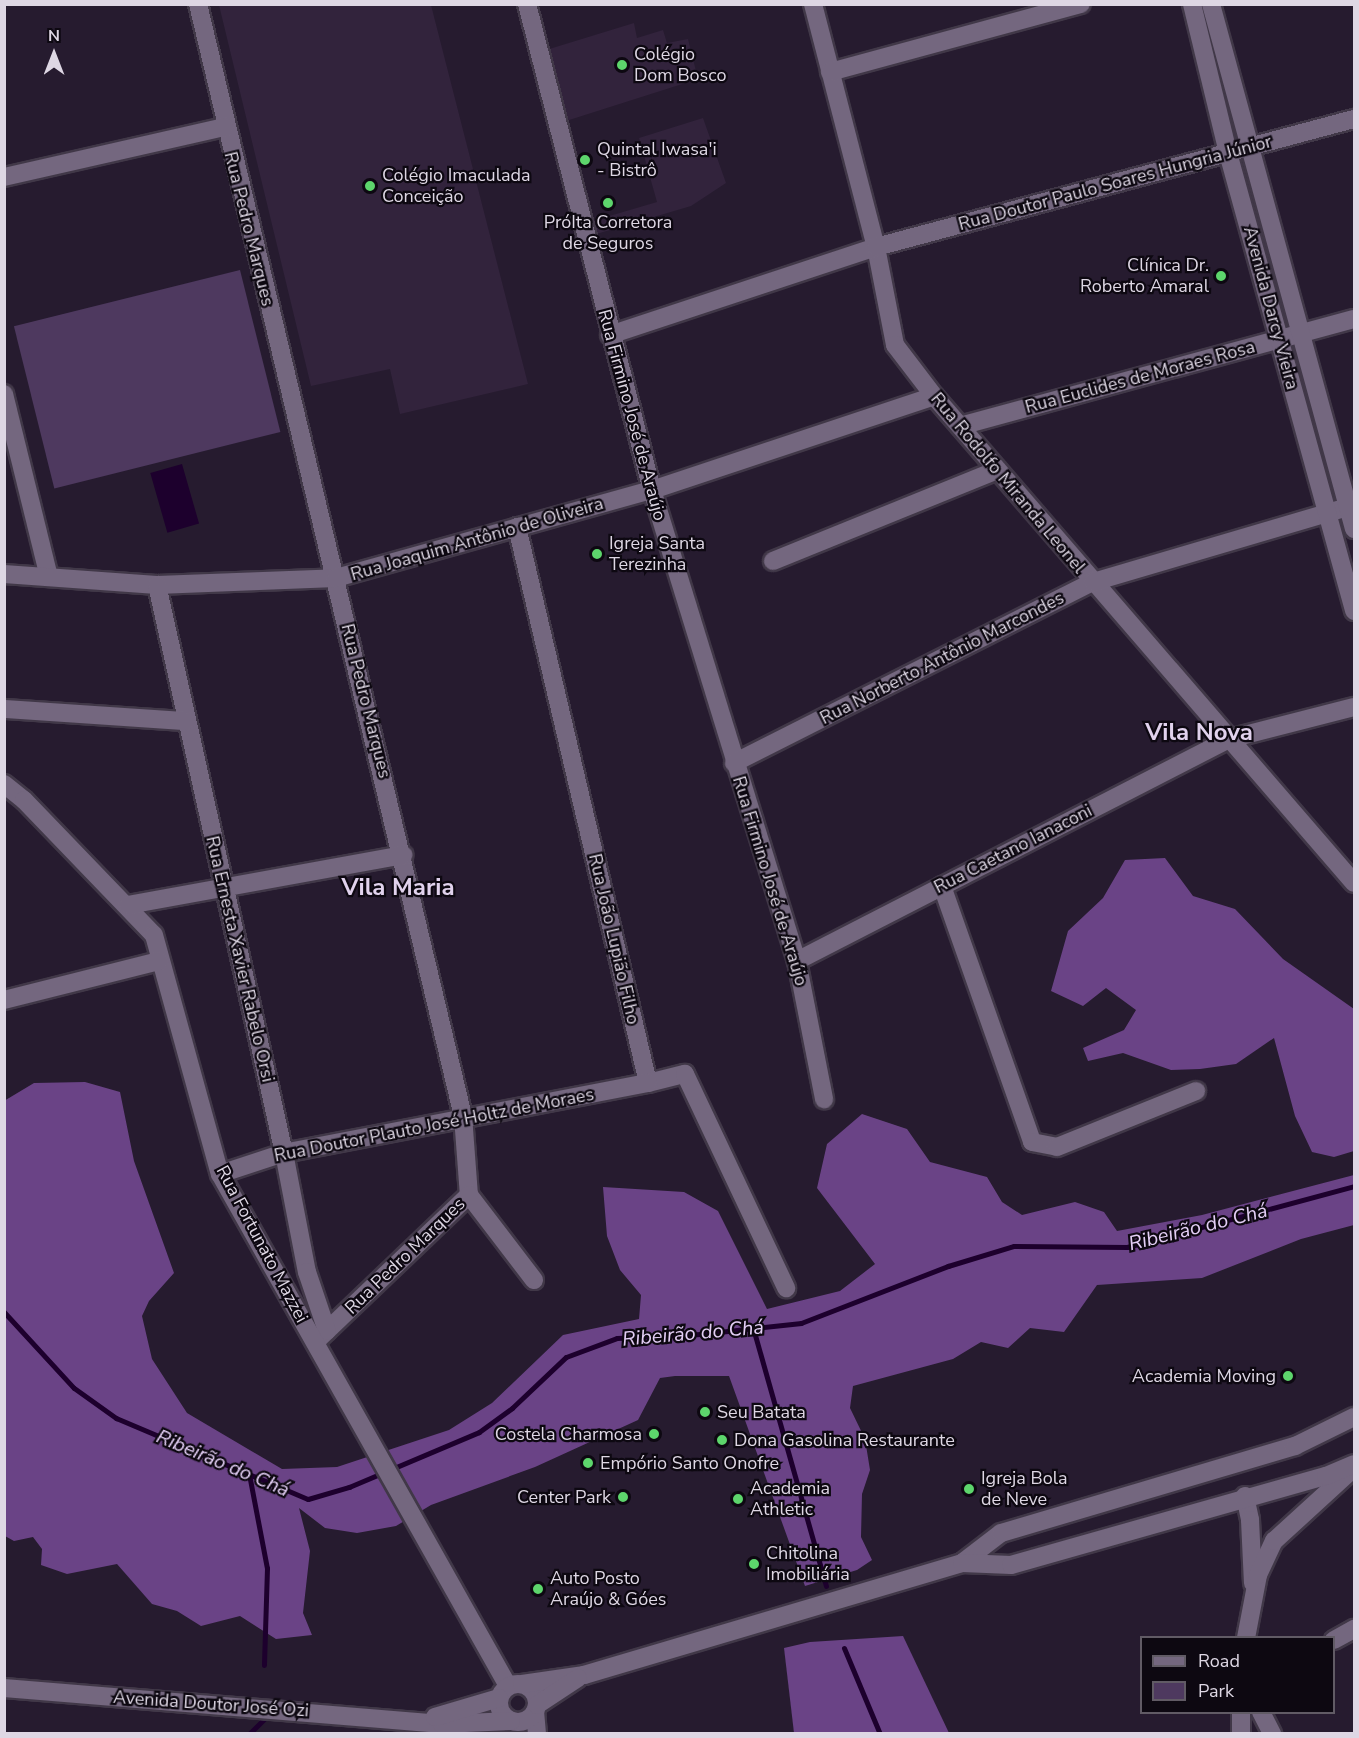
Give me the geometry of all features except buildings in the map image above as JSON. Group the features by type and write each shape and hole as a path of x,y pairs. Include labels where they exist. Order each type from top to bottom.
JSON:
{"street":[{"name":"Rua Pedro Marques","path":"198,4 224,127 404,855 463,1116 469,1195 321,1336"},
{"name":"Rua Firmino José de Araújo","path":"527,4 610,335 652,490 734,763 797,961 824,1099"},
{"name":"Rua Rodolfo Miranda Leonel","path":"813,4 876,247 895,345 934,396 997,470 1354,883"},
{"path":"830,72 1081,4"},
{"name":"Avenida Darcy Vieira","path":"1192,4 1228,153 1354,611"},
{"name":"Avenida Darcy Vieira","path":"1211,4 1300,334 1352,506 1354,529"},
{"name":"Rua Doutor Paulo Soares Hungria Júnior","path":"610,335 876,247 1354,119"},
{"path":"4,177 224,127"},
{"name":"Rua Euclides de Moraes Rosa","path":"960,426 1354,319"},
{"path":"4,394 49,577"},
{"name":"Rua Joaquim Antônio de Oliveira","path":"4,574 158,585 336,578 652,490 934,396"},
{"path":"773,561 997,470"},
{"name":"Rua Norberto Antônio Marcondes","path":"734,763 1093,582 1352,506"},
{"name":"Rua João Lupião Filho","path":"517,527 648,1083"},
{"name":"Rua Ernesta Xavier Rabelo Orsi","path":"158,585 186,721 284,1153 321,1336"},
{"name":"Rua Caetano Ianaconi","path":"797,961 1229,739 1354,707"},
{"path":"4,709 186,721"},
{"name":"Rua Fortunato Mazzei","path":"4,784 24,800 128,905 154,935 159,961 220,1173 321,1336 376,1448 510,1689"},
{"path":"4,804 24,800"},
{"path":"128,905 404,855"},
{"path":"942,886 1032,1142 1057,1147 1196,1091"},
{"path":"4,1000 159,961"},
{"path":"648,1083 685,1074 786,1288"},
{"name":"Rua Doutor Plauto José Holtz de Moraes","path":"220,1173 284,1153 463,1116 648,1083"},
{"path":"469,1195 534,1280"},
{"path":"962,1563 1001,1533 1295,1446 1354,1417"},
{"path":"418,1720 510,1689 584,1675 962,1563 1011,1565 1245,1496 1326,1476 1354,1466"},
{"path":"1253,1594 1274,1541 1354,1466"},
{"path":"1245,1496 1250,1520 1253,1594 1246,1636"},
{"path":"1335,1639 1354,1629"},
{"path":"510,1689 500,1710 517,1725 526,1720 536,1708 584,1675"},
{"name":"Avenida Doutor José Ozi","path":"4,1688 418,1720 442,1724 517,1725"},
{"path":"510,1689 534,1692 537,1734"},
{"path":"1241,1714 1241,1734"},
{"path":"1262,1714 1272,1734"}],"shaded area":[{"name":"Colégio Imaculada Conceição","path":"219,5 431,5 528,384 400,414 390,369 311,386"},
{"name":"Colégio Dom Bosco","path":"634,23 637,38 663,30 667,43 688,39 698,79 566,121 546,50"},
{"path":"703,118 726,183 691,206 593,235 589,222 657,202 639,138"},
{"path":"182,464 199,524 167,533 150,473"},
{"path":"1165,858 1193,896 1235,909 1283,959 1354,1009 1354,1151 1334,1157 1312,1152 1295,1116 1274,1038 1236,1064 1200,1069 1171,1070 1123,1053 1088,1061 1083,1048 1124,1030 1136,1010 1106,988 1083,1006 1051,991 1068,931 1103,898 1125,860"},
{"path":"85,1082 120,1092 134,1161 174,1273 149,1301 142,1316 152,1359 187,1413 282,1469 337,1467 449,1430 492,1403 563,1335 639,1319 641,1295 620,1270 607,1236 603,1187 684,1192 718,1211 767,1309 840,1291 875,1264 817,1188 827,1144 862,1114 907,1129 930,1162 987,1177 1002,1202 1022,1215 1075,1202 1104,1212 1117,1231 1202,1215 1354,1175 1354,1225 1301,1239 1202,1278 1097,1285 1064,1332 1030,1328 1008,1348 981,1342 953,1359 853,1386 850,1408 865,1439 870,1470 862,1494 861,1537 872,1560 857,1570 805,1586 729,1376 675,1376 660,1378 638,1420 535,1467 431,1505 396,1526 357,1533 325,1528 299,1508 310,1551 303,1613 312,1635 276,1639 240,1616 201,1626 177,1611 152,1604 117,1564 67,1574 41,1565 42,1549 33,1537 14,1541 5,1536 4,1101 34,1083"},
{"path":"903,1636 949,1733 794,1733 784,1648 810,1642"}],"green space":[{"path":"240,270 280,432 54,488 14,326"}],"waterway":[{"name":"Ribeirão do Chá","path":"4,1312 74,1388 116,1418 308,1499 349,1487 479,1432 512,1408 566,1357 617,1338 701,1334 801,1323 948,1266 1014,1246 1127,1247 1354,1186"},
{"path":"753,1328 826,1586"},
{"path":"249,1474 267,1568 264,1665"},
{"path":"844,1648 880,1734"},
{"path":"249,1734 264,1719"}],"place":[{"name":"Colégio Dom Bosco","path":"622,65"},
{"name":"Quintal Iwasa'i - Bistrô","path":"585,160"},
{"name":"Colégio Imaculada Conceição","path":"370,186"},
{"name":"PróIta Corretora de Seguros","path":"608,203"},
{"name":"Clínica Dr. Roberto Amaral","path":"1221,276"},
{"name":"Igreja Santa Terezinha","path":"597,554"},
{"name":"Academia Moving","path":"1288,1376"},
{"name":"Seu Batata","path":"705,1412"},
{"name":"Costela Charmosa","path":"654,1434"},
{"name":"Dona Gasolina Restaurante","path":"722,1440"},
{"name":"Empório Santo Onofre","path":"588,1463"},
{"name":"Igreja Bola de Neve","path":"969,1489"},
{"name":"Center Park","path":"623,1497"},
{"name":"Academia Athletic","path":"738,1499"},
{"name":"Chitolina Imobiliária","path":"754,1564"},
{"name":"Auto Posto Araújo & Góes","path":"538,1589"}],"district":[{"name":"Vila Nova","path":"1199,733"},
{"name":"Vila Maria","path":"398,888"}]}
